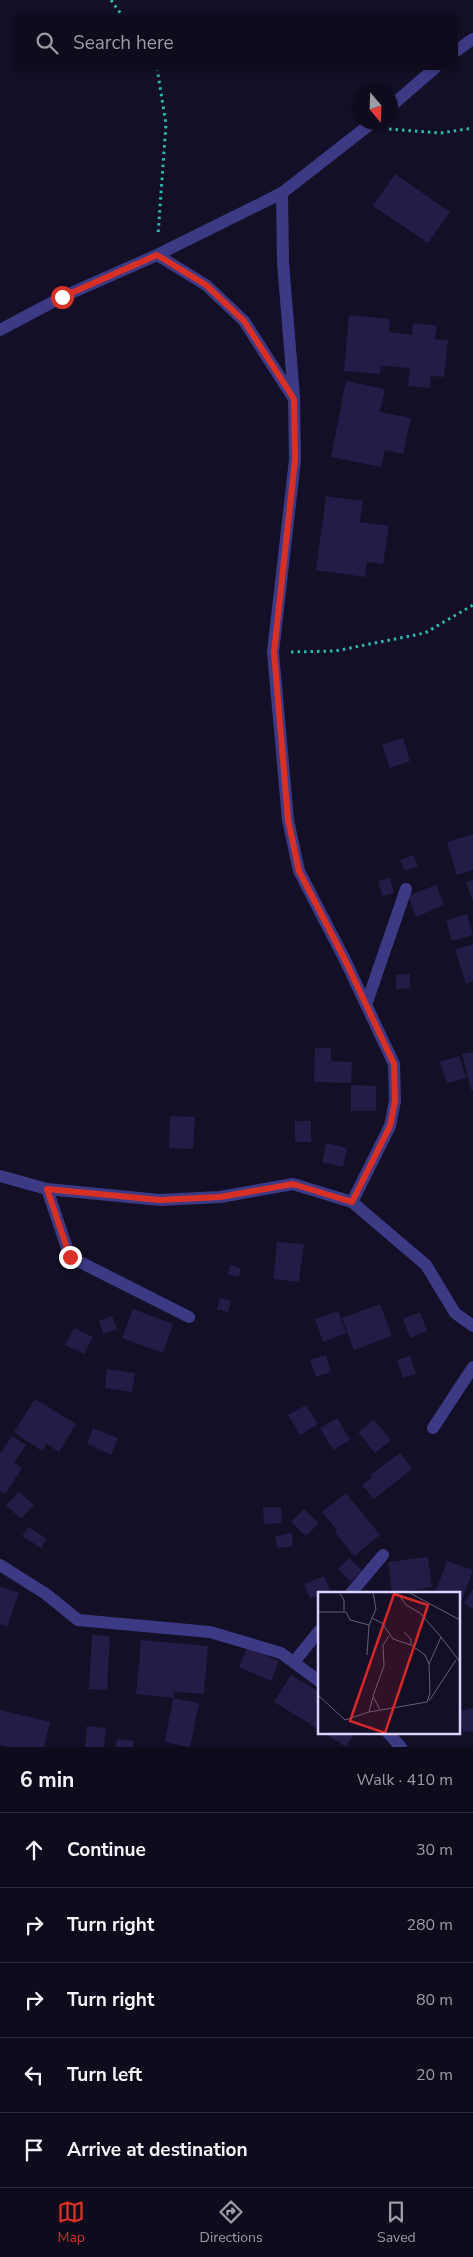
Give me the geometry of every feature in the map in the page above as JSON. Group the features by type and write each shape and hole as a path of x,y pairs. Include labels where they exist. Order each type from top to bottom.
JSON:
{"street":[{"path":"458,50 473,39"},
{"path":"398,100 433,70"},
{"path":"0,330 62,297 157,255 282,193 364,130"},
{"path":"282,193 282,263 294,399 295,460 274,652 288,820 299,871 394,1064 395,1101 390,1126 352,1202"},
{"path":"157,255 206,285 244,321 294,399"},
{"path":"366,1005 406,889"},
{"path":"0,1176 47,1189 160,1200 220,1197 293,1184 352,1202 426,1265 455,1313 473,1326"},
{"path":"47,1189 70,1257 189,1317"},
{"path":"433,1428 473,1367"},
{"path":"352,1592 383,1555"},
{"path":"0,1565 46,1594 78,1620 210,1632 280,1653 318,1679"},
{"path":"294,1662 318,1633"},
{"path":"389,1734 401,1747"}],"path":[{"path":"111,0 122,15"},
{"path":"157,70 166,124 157,255"},
{"path":"398,128 441,133 473,128"},
{"path":"274,652 335,651 425,633 473,604"}],"building":[{"path":"395,174 450,212 428,243 373,206"},
{"path":"349,315 390,319 389,332 412,335 413,323 437,326 435,339 448,340 444,377 431,376 430,388 408,386 410,368 381,366 380,374 344,371"},
{"path":"346,381 385,389 380,412 411,418 403,454 385,450 381,467 331,457"},
{"path":"326,496 363,501 360,522 389,526 383,564 367,562 365,577 316,570"},
{"path":"403,738 410,761 390,768 382,745"},
{"path":"473,834 473,870 457,875 447,842"},
{"path":"413,855 418,866 405,871 400,860"},
{"path":"390,878 394,893 382,896 378,881"},
{"path":"473,880 473,902 466,882"},
{"path":"436,885 444,905 416,917 408,896"},
{"path":"467,914 473,935 452,941 446,921"},
{"path":"473,944 473,981 466,984 455,950"},
{"path":"410,974 410,988 396,989 396,975"},
{"path":"315,1048 331,1048 331,1061 352,1062 351,1083 314,1082"},
{"path":"473,1052 473,1090 471,1090 462,1054"},
{"path":"459,1056 466,1078 447,1083 440,1062"},
{"path":"351,1085 376,1086 376,1111 351,1111"},
{"path":"170,1116 195,1117 193,1149 169,1148"},
{"path":"295,1121 311,1121 311,1142 295,1142"},
{"path":"326,1143 347,1148 343,1167 322,1162"},
{"path":"277,1242 304,1244 299,1282 273,1279"},
{"path":"230,1265 241,1268 239,1277 228,1274"},
{"path":"220,1298 231,1301 228,1312 217,1309"},
{"path":"380,1304 392,1336 354,1350 342,1318"},
{"path":"133,1309 173,1324 163,1353 122,1338"},
{"path":"338,1311 346,1333 323,1342 315,1319"},
{"path":"420,1312 427,1331 410,1338 403,1319"},
{"path":"112,1316 117,1329 103,1334 99,1321"},
{"path":"74,1328 93,1337 84,1354 65,1345"},
{"path":"326,1355 331,1372 316,1377 310,1360"},
{"path":"410,1356 416,1374 403,1378 397,1360"},
{"path":"107,1369 135,1373 132,1392 105,1388"},
{"path":"35,1399 76,1424 59,1452 47,1444 42,1451 14,1432"},
{"path":"306,1405 318,1424 300,1435 288,1415"},
{"path":"337,1418 350,1440 333,1450 320,1428"},
{"path":"374,1420 391,1440 375,1453 358,1432"},
{"path":"93,1428 118,1438 111,1455 87,1444"},
{"path":"12,1436 26,1445 14,1463 22,1468 5,1494 0,1491 0,1454"},
{"path":"400,1453 412,1469 374,1499 362,1485 372,1477 370,1475"},
{"path":"19,1492 34,1505 21,1519 6,1505"},
{"path":"346,1493 380,1535 354,1556 335,1532 337,1530 322,1512"},
{"path":"263,1507 281,1507 282,1523 264,1524"},
{"path":"304,1509 319,1523 306,1536 291,1522"},
{"path":"29,1527 47,1539 41,1548 22,1536"},
{"path":"292,1533 293,1546 277,1548 275,1536"},
{"path":"428,1557 432,1587 392,1592 388,1562"},
{"path":"349,1558 362,1570 351,1582 338,1569"},
{"path":"447,1561 473,1570 460,1605 460,1592 435,1592"},
{"path":"324,1576 330,1590 318,1592 318,1595 310,1599 304,1584"},
{"path":"0,1586 19,1593 7,1627 0,1624"},
{"path":"473,1589 473,1609 464,1603"},
{"path":"92,1635 110,1636 107,1690 89,1689"},
{"path":"141,1640 208,1646 204,1694 174,1692 174,1698 136,1694"},
{"path":"247,1648 279,1661 271,1681 239,1667"},
{"path":"291,1675 318,1691 318,1712 310,1724 274,1702"},
{"path":"173,1698 199,1703 190,1747 165,1742"},
{"path":"473,1708 473,1731 463,1732 460,1711"},
{"path":"0,1710 50,1722 44,1747 8,1747 0,1745"},
{"path":"318,1713 318,1729 310,1725"},
{"path":"87,1726 106,1728 104,1747 85,1747"},
{"path":"326,1734 354,1734 346,1747"},
{"path":"117,1739 134,1741 133,1747 116,1747"}],"route":[{"path":"62,297 157,255 206,285 244,321 294,399 295,460 274,652 288,820 299,871 345,960 394,1064 395,1101 390,1126 352,1202 293,1184 220,1197 160,1200 47,1189 70,1257"}]}
